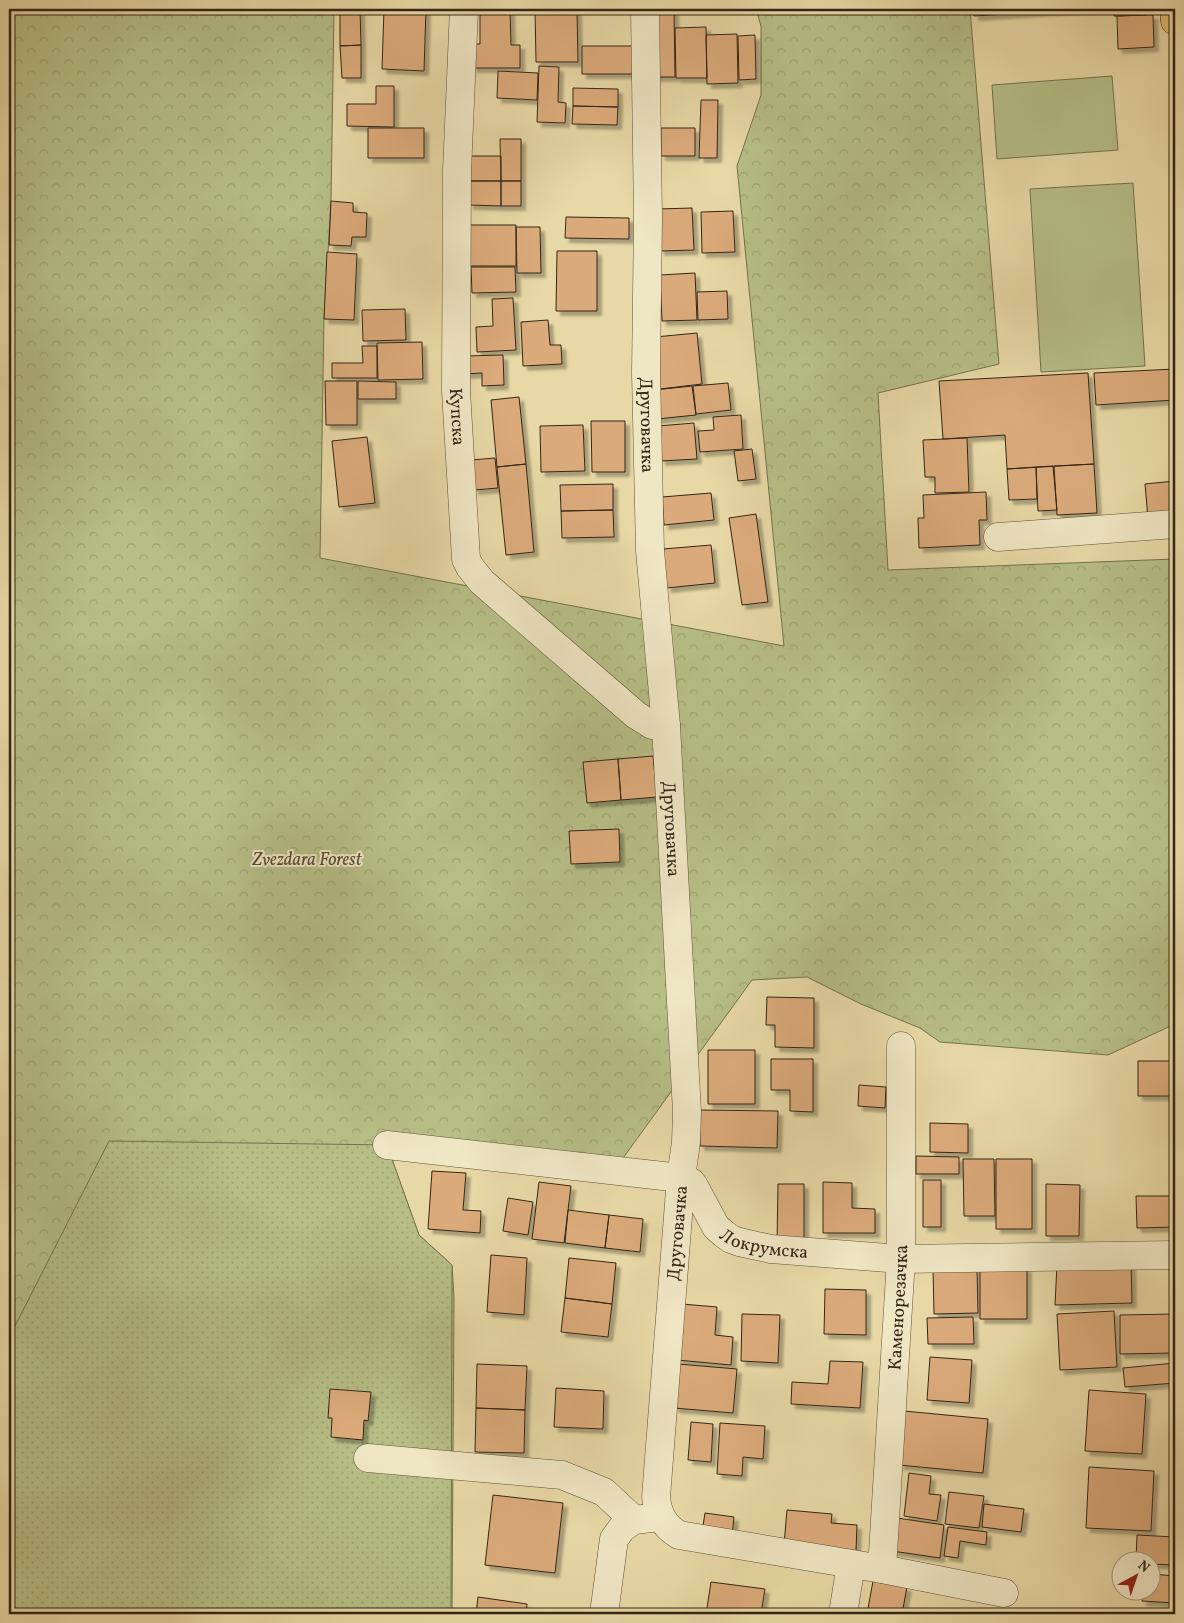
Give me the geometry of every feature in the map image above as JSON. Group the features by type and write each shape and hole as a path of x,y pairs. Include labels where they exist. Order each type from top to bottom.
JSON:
{"street":[{"name":"Купска","path":"464,9 457,171 456,391 466,559 482,582 636,715 652,725 666,726"},
{"name":"Друговачка","path":"645,9 648,218 646,373 650,551 666,726 687,1112 656,1497 661,1517"},
{"path":"998,537 1175,524"},
{"name":"Каменорезачка","path":"882,1569 901,1259 901,1046"},
{"path":"387,1145 681,1178"},
{"name":"Локрумска","path":"681,1178 691,1182 716,1227 731,1239 771,1249 901,1259 1175,1255"},
{"path":"368,1458 562,1475 604,1492 634,1520"},
{"path":"604,1614 614,1539 622,1528 634,1520 661,1517 669,1528 679,1535 882,1569 1004,1593"},
{"path":"844,1614 851,1564"}],"green space":[{"name":"Zvezdara Forest","path":"9,9 334,9 331,201 324,319 320,558 784,646 737,166 761,95 761,26 756,9 970,9 999,364 878,393 888,570 1175,559 1175,1024 1108,1055 940,1042 920,1028 861,1004 807,977 752,980 618,1165 387,1146 419,1235 452,1265 454,1298 452,1614 9,1614 9,1335 11,1334 9,1324"},
{"path":"1112,76 1118,150 997,159 992,85"},
{"path":"1133,183 1145,366 1041,372 1030,189"},
{"path":"109,1141 387,1145 419,1235 452,1265 451,1614 9,1614 9,1335"}],"building":[{"path":"340,9 360,9 361,45 340,46"},
{"path":"384,9 426,9 424,71 382,69"},
{"path":"480,9 510,9 511,45 520,45 520,68 472,68 472,44 480,44"},
{"path":"535,9 577,9 578,62 536,62"},
{"path":"653,9 674,9 675,77 654,77"},
{"path":"974,9 1089,9 974,16"},
{"path":"1113,9 1146,9 1146,15 1114,16"},
{"path":"1153,15 1154,47 1118,49 1117,16"},
{"path":"706,27 707,78 676,78 675,28"},
{"path":"737,34 738,83 707,84 706,35"},
{"path":"755,35 756,79 739,80 738,36"},
{"path":"361,45 361,78 342,78 340,46"},
{"path":"582,46 633,46 633,74 582,74"},
{"path":"539,66 559,67 558,102 566,103 565,123 537,122"},
{"path":"498,71 538,73 537,100 497,98"},
{"path":"376,86 394,86 394,127 347,126 347,104 376,104"},
{"path":"573,88 618,89 618,107 573,106"},
{"path":"701,100 718,100 717,158 699,158"},
{"path":"573,106 618,107 617,125 572,124"},
{"path":"368,128 424,128 424,158 368,158"},
{"path":"661,128 695,128 695,156 661,156"},
{"path":"500,139 521,139 521,181 501,181"},
{"path":"469,156 501,156 501,181 468,181"},
{"path":"468,181 501,181 501,206 469,205"},
{"path":"501,181 521,181 521,206 501,206"},
{"path":"331,201 353,203 353,212 367,213 366,237 352,237 351,246 329,245"},
{"path":"692,208 694,250 660,251 658,209"},
{"path":"733,211 735,252 702,253 701,212"},
{"path":"566,217 629,218 629,239 565,238"},
{"path":"466,225 516,225 516,266 467,266"},
{"path":"516,227 540,227 541,273 517,273"},
{"path":"557,251 597,251 597,311 556,311"},
{"path":"327,252 357,254 354,320 324,319"},
{"path":"471,267 515,267 516,292 472,293"},
{"path":"695,273 697,320 662,321 660,275"},
{"path":"727,291 728,319 698,320 697,292"},
{"path":"513,298 516,350 477,352 476,327 493,326 492,299"},
{"path":"405,309 406,340 363,341 362,310"},
{"path":"548,320 550,345 561,345 562,364 523,366 521,322"},
{"path":"697,333 702,384 660,389 655,337"},
{"path":"422,342 423,379 378,380 377,343"},
{"path":"362,346 377,346 377,378 332,378 332,363 363,363"},
{"path":"503,355 504,385 482,386 482,373 465,374 465,356"},
{"path":"1175,369 1175,400 1096,405 1094,373"},
{"path":"1088,373 1094,464 1007,469 1005,435 943,439 939,381"},
{"path":"325,381 357,381 357,425 326,425"},
{"path":"358,381 396,382 396,399 358,399"},
{"path":"728,383 731,410 696,414 693,386"},
{"path":"692,386 696,415 657,419 654,390"},
{"path":"519,397 526,464 497,467 491,400"},
{"path":"741,415 743,449 700,452 698,431 714,430 713,417"},
{"path":"591,421 625,421 625,472 592,472"},
{"path":"694,423 697,459 661,461 658,426"},
{"path":"583,425 585,471 541,472 540,426"},
{"path":"367,437 375,503 339,507 332,441"},
{"path":"967,438 969,492 935,493 935,477 925,477 923,440"},
{"path":"752,449 756,479 738,481 734,451"},
{"path":"495,458 498,488 474,490 471,460"},
{"path":"526,464 534,552 506,555 497,467"},
{"path":"1094,464 1097,513 1057,515 1054,466"},
{"path":"1053,466 1057,510 1038,511 1036,467"},
{"path":"1036,467 1037,499 1009,500 1007,469"},
{"path":"1175,481 1175,516 1148,519 1145,484"},
{"path":"613,484 613,510 561,511 560,485"},
{"path":"986,492 987,520 979,520 980,545 919,548 918,518 924,518 923,495"},
{"path":"711,493 714,520 664,525 662,497"},
{"path":"613,510 614,537 562,538 561,511"},
{"path":"756,514 768,602 742,605 729,518"},
{"path":"711,545 715,583 667,588 663,549"},
{"path":"653,756 657,797 621,800 618,759"},
{"path":"618,759 621,800 587,803 583,762"},
{"path":"619,829 620,862 571,864 569,831"},
{"path":"767,997 814,998 814,1048 775,1047 775,1025 766,1025"},
{"path":"708,1050 755,1050 755,1104 708,1104"},
{"path":"771,1059 813,1059 813,1112 790,1111 790,1090 771,1090"},
{"path":"1138,1061 1175,1061 1175,1096 1138,1096"},
{"path":"859,1085 886,1087 885,1108 858,1106"},
{"path":"700,1110 778,1111 777,1148 700,1146"},
{"path":"930,1123 968,1124 968,1153 930,1152"},
{"path":"916,1156 959,1157 959,1174 916,1174"},
{"path":"963,1159 994,1159 995,1216 964,1216"},
{"path":"996,1159 1032,1159 1032,1229 996,1229"},
{"path":"432,1171 466,1173 463,1210 481,1211 480,1233 428,1229"},
{"path":"923,1180 941,1180 941,1227 923,1227"},
{"path":"539,1182 571,1186 564,1243 532,1239"},
{"path":"823,1182 852,1183 852,1208 875,1209 875,1233 823,1233"},
{"path":"778,1184 804,1184 804,1243 777,1243"},
{"path":"1046,1184 1080,1185 1079,1236 1046,1236"},
{"path":"1136,1196 1175,1196 1175,1227 1137,1228"},
{"path":"508,1198 533,1202 528,1235 503,1231"},
{"path":"568,1210 609,1215 605,1248 565,1243"},
{"path":"609,1215 643,1219 640,1252 605,1248"},
{"path":"491,1255 527,1258 524,1315 487,1312"},
{"path":"569,1258 616,1263 612,1304 565,1298"},
{"path":"1131,1263 1132,1303 1055,1305 1057,1264"},
{"path":"1027,1267 1027,1319 980,1319 980,1268"},
{"path":"933,1268 977,1268 978,1313 934,1314"},
{"path":"825,1289 866,1290 866,1335 824,1334"},
{"path":"565,1298 612,1304 608,1337 561,1332"},
{"path":"682,1304 717,1307 715,1335 733,1337 731,1365 677,1360"},
{"path":"1114,1311 1117,1367 1060,1370 1057,1314"},
{"path":"742,1314 780,1315 778,1363 741,1361"},
{"path":"1175,1314 1175,1353 1120,1354 1120,1315"},
{"path":"973,1317 974,1344 928,1344 927,1318"},
{"path":"930,1357 972,1360 969,1403 927,1400"},
{"path":"830,1361 863,1362 860,1408 791,1404 792,1382 828,1384"},
{"path":"1175,1363 1175,1383 1125,1387 1123,1368"},
{"path":"477,1364 527,1366 525,1410 476,1408"},
{"path":"678,1364 737,1369 733,1413 674,1408"},
{"path":"556,1388 604,1391 603,1429 554,1427"},
{"path":"330,1389 371,1392 368,1421 364,1420 363,1440 331,1437 332,1418 328,1418"},
{"path":"1089,1390 1146,1394 1142,1454 1085,1451"},
{"path":"476,1408 525,1410 524,1453 475,1452"},
{"path":"904,1411 988,1419 983,1473 899,1465"},
{"path":"691,1422 713,1424 711,1462 688,1460"},
{"path":"720,1423 765,1426 763,1459 743,1457 742,1476 717,1474"},
{"path":"1089,1467 1154,1471 1151,1531 1086,1528"},
{"path":"909,1473 931,1476 929,1494 941,1495 937,1521 904,1516"},
{"path":"949,1492 984,1496 979,1528 945,1524"},
{"path":"493,1495 563,1503 555,1573 485,1565"},
{"path":"984,1504 1024,1509 1021,1532 982,1527"},
{"path":"787,1510 832,1514 831,1523 857,1525 856,1551 784,1545"},
{"path":"705,1513 734,1517 732,1536 702,1532"},
{"path":"897,1518 944,1525 940,1558 892,1551"},
{"path":"948,1527 987,1532 986,1545 960,1541 958,1558 944,1556"},
{"path":"1137,1535 1175,1537 1175,1565 1162,1564 1162,1550 1136,1550"},
{"path":"1162,1575 1175,1576 1175,1603 1142,1601 1162,1600"},
{"path":"873,1581 907,1587 902,1614 867,1614"},
{"path":"711,1582 765,1589 761,1614 706,1614"},
{"path":"478,1597 527,1604 526,1614 476,1614"}]}
